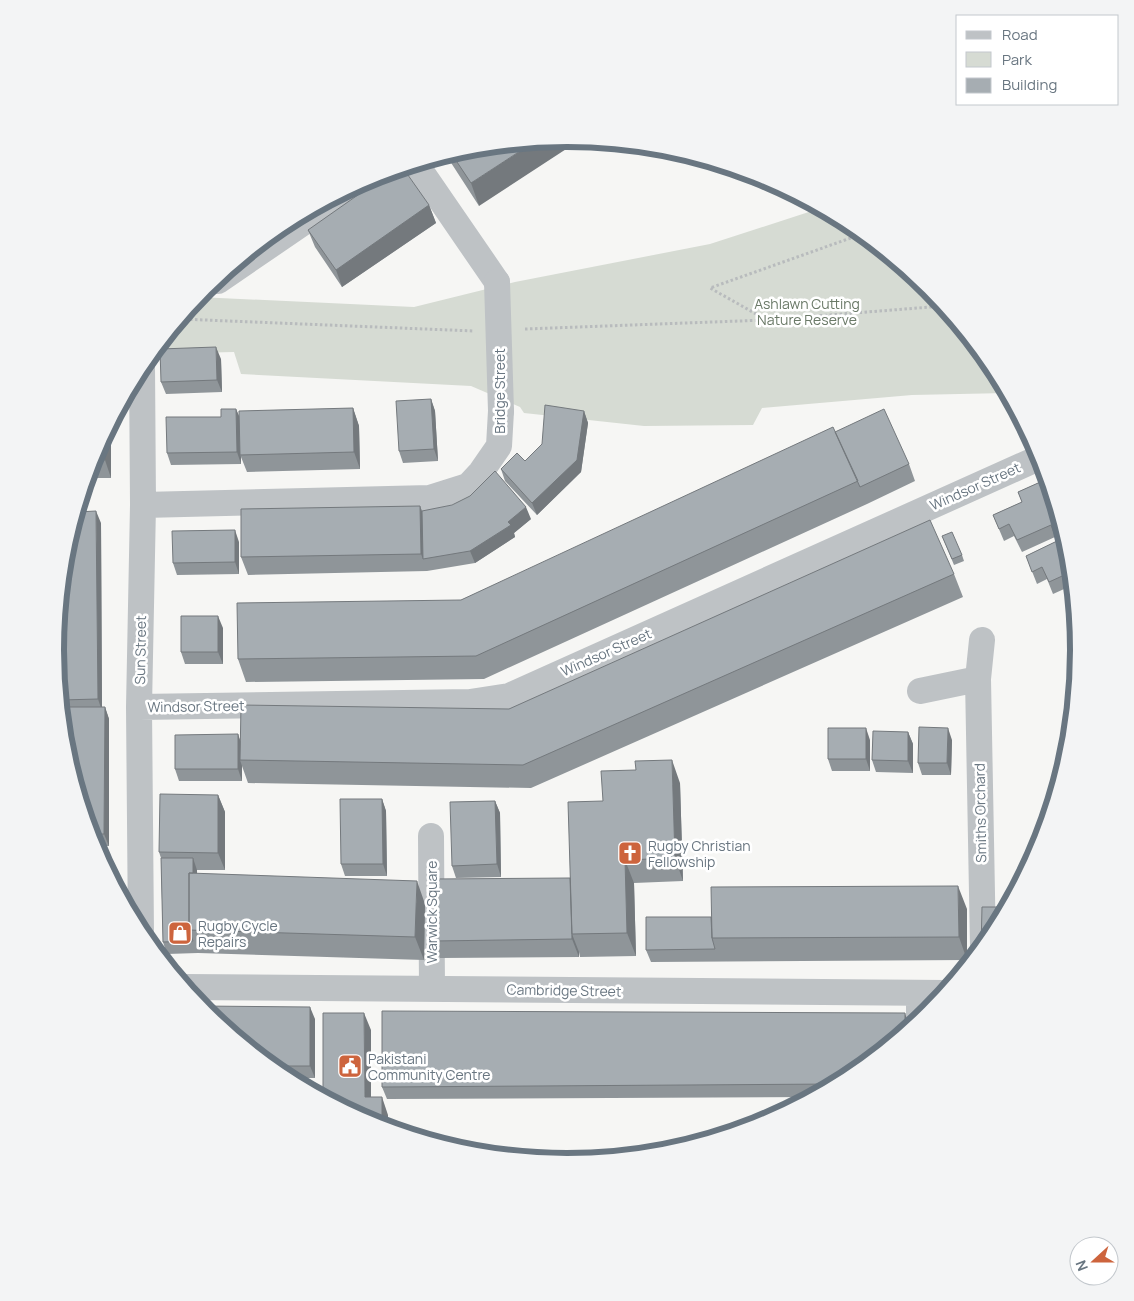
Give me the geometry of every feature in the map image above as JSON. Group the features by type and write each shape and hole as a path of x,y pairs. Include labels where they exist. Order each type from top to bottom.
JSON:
{"street":[{"name":"Bridge Street","path":"143,505 430,498 468,486 481,472 499,446 501,411 497,282 420,169"},
{"path":"257,255 309,218"},
{"name":"Sun Street","path":"134,395 130,408 143,505 139,707 141,917"},
{"name":"Windsor Street","path":"139,707 470,702 509,696 1033,461"},
{"name":"Smiths Orchard","path":"982,640 978,679 983,933"},
{"path":"920,691 978,679"},
{"name":"Warwick Square","path":"431,836 432,989"},
{"name":"Cambridge Street","path":"194,987 935,993"},
{"path":"919,994 919,1010"}],"path":[{"path":"766,320 710,288 854,237"},
{"path":"521,329 766,320 934,307"},
{"path":"189,319 482,331"}],"green space":[{"name":"Ashlawn Cutting Nature Reserve","path":"812,211 847,232 873,251 923,295 966,344 999,393 912,395 762,408 753,425 644,426 524,413 520,407 471,386 241,374 234,352 161,354 209,297 414,307 515,282 710,244"}],"building":[{"path":"523,149 471,183 456,160"},
{"path":"407,173 429,205 336,270 308,230 365,190"},
{"path":"216,347 217,380 161,382 160,355 165,349"},
{"path":"431,399 434,449 399,451 396,401"},
{"path":"545,405 584,411 577,460 532,503 501,469 517,453 525,461 542,444"},
{"path":"353,408 354,452 240,455 239,411"},
{"path":"221,409 236,409 237,452 167,453 166,417 221,417"},
{"path":"884,409 909,464 860,487 835,432"},
{"path":"833,427 858,481 476,656 238,659 237,603 461,600"},
{"path":"105,452 105,460 101,460"},
{"path":"495,471 526,507 508,522 511,525 470,551 423,559 422,511 452,505 470,496"},
{"path":"1041,482 1044,489 1061,552 1064,575 1049,582 1042,567 1032,572 1026,556 1057,541 1051,525 1017,540 1009,524 999,529 993,515 1022,502 1018,492"},
{"path":"420,506 421,554 241,557 241,509"},
{"path":"96,511 98,699 67,700 64,650 65,618 73,552 83,512"},
{"path":"930,520 954,574 523,765 240,760 241,705 509,709"},
{"path":"235,530 235,562 173,563 172,531"},
{"path":"952,532 962,555 952,559 942,536"},
{"path":"181,616 218,616 218,652 181,652"},
{"path":"67,707 105,707 104,834 99,834 81,781 73,749"},
{"path":"919,727 948,728 947,763 918,763"},
{"path":"828,728 866,728 866,759 828,759"},
{"path":"873,731 908,732 908,761 872,760"},
{"path":"238,734 238,769 175,769 175,735"},
{"name":"Rugby Christian Fellowship","path":"672,760 675,858 625,860 627,933 572,934 568,802 603,801 601,771 636,770 635,761"},
{"path":"160,794 218,795 218,853 159,852"},
{"path":"340,799 382,799 383,864 341,864"},
{"path":"495,801 497,864 452,866 450,802"},
{"path":"161,858 193,858 193,873 189,873 189,930 193,941 163,942"},
{"path":"189,873 417,881 415,937 189,930"},
{"path":"570,878 572,939 434,941 433,879"},
{"path":"958,886 959,937 712,938 711,887"},
{"path":"982,907 1000,907 985,930 981,935"},
{"path":"646,917 711,917 712,938 715,949 646,950"},
{"path":"211,1006 310,1007 310,1066 283,1066 235,1029"},
{"path":"382,1011 905,1013 905,1023 899,1029 847,1069 822,1084 382,1087"},
{"name":"Pakistani Community Centre","path":"323,1013 364,1013 365,1097 382,1097 382,1118 344,1102 323,1090"}],"place":[{"name":"Rugby Christian Fellowship","path":"630,853"},
{"name":"Rugby Cycle Repairs","path":"180,933"},
{"name":"Pakistani Community Centre","path":"350,1066"}]}
